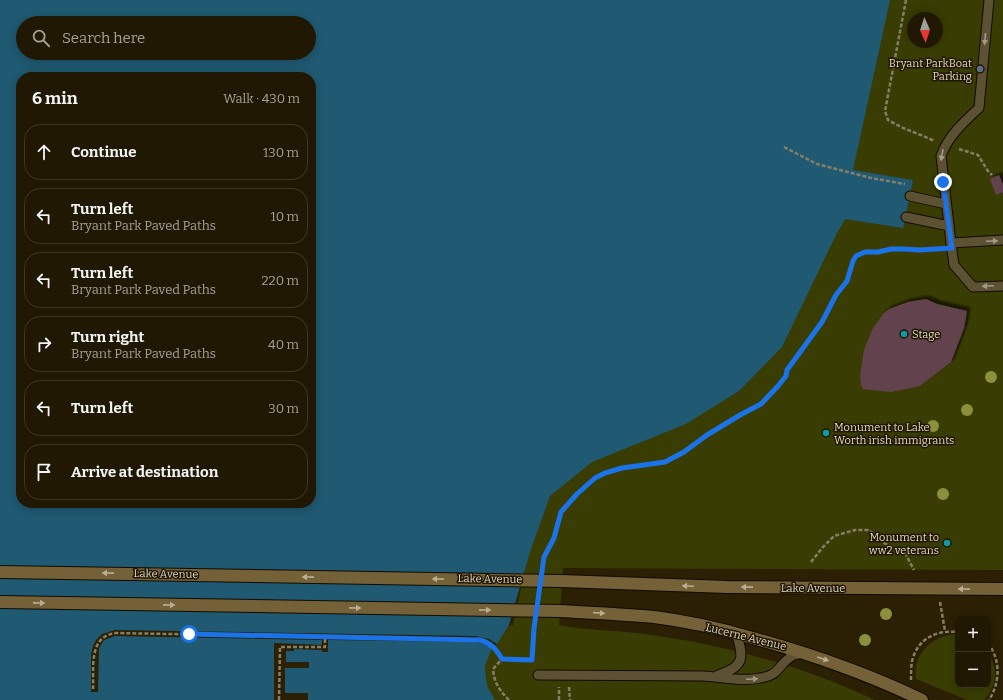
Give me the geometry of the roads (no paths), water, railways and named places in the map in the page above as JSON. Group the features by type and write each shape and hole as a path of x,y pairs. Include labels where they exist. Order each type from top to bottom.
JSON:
{"main road":[{"name":"Lake Avenue","path":"0,572 561,581 727,587 1003,589"},
{"name":"Lucerne Avenue","path":"0,602 560,611 655,617 718,628 805,653 841,666 922,700"}],"lane":[{"path":"989,0 979,108 945,145 941,156 954,265 973,287 1003,286"},
{"path":"910,196 946,204"},
{"path":"906,217 949,226"},
{"path":"952,246 1003,240"},
{"path":"713,676 728,672 735,668 738,663 741,657 741,648 736,633"},
{"path":"538,675 713,676 745,680 759,679 776,673 786,660 793,655 805,653"}],"water":[{"path":"0,0 890,0 853,170 913,180 903,228 845,219 782,347 739,391 686,424 592,462 550,496 530,552 509,625 497,644 492,648 485,666 487,686 495,700 0,700"}],"place":[{"name":"Bryant ParkBoat Parking","path":"980,69"},
{"name":"Stage","path":"904,334"},
{"name":"Monument to Lake Worth irish immigrants","path":"826,433"},
{"name":"Monument to ww2 veterans","path":"947,543"}]}
